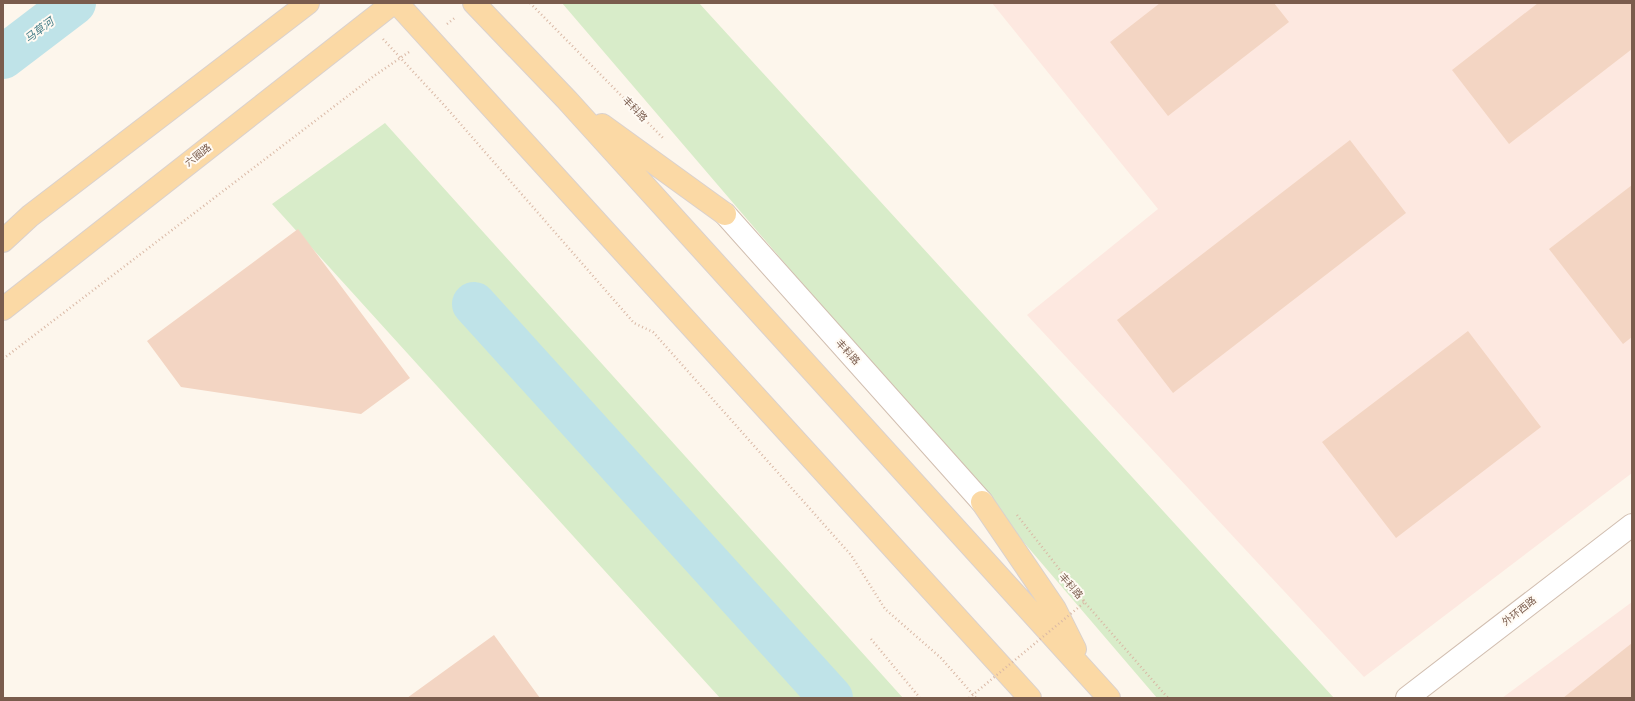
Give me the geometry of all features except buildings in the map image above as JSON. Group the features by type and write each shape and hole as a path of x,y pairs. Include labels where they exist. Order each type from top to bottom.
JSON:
{"main road":[{"path":"3,241 30,216 308,3"},
{"name":"六圈路","path":"3,309 367,21 393,3"},
{"path":"397,3 1030,698"},
{"path":"474,3 567,100 1109,698"},
{"path":"567,100 725,214"},
{"path":"982,502 1055,609 1088,675"}],"street":[{"name":"丰科路","path":"725,214 982,502"},
{"name":"外环西路","path":"1407,698 1632,525"}],"path":[{"name":"丰科路","path":"530,3 668,143"},
{"path":"367,21 444,105 634,323 654,332 851,555 885,609 941,658 976,698"},
{"path":"3,359 374,76 400,58"},
{"path":"1016,515 1085,602 1131,655"},
{"name":"丰科路","path":"1032,542 1168,698"},
{"path":"969,698 1085,602"},
{"path":"871,638 920,698"}],"shaded area":[{"path":"992,3 1632,3 1632,473 1364,677 1027,315 1158,209"},
{"path":"1632,602 1632,698 1502,698"}],"green space":[{"path":"562,3 699,3 1334,698 1157,698"},
{"path":"385,123 903,698 720,698 272,204"}],"waterway":[{"name":"马草河","path":"3,57 74,3"},
{"path":"474,304 831,698"}]}
